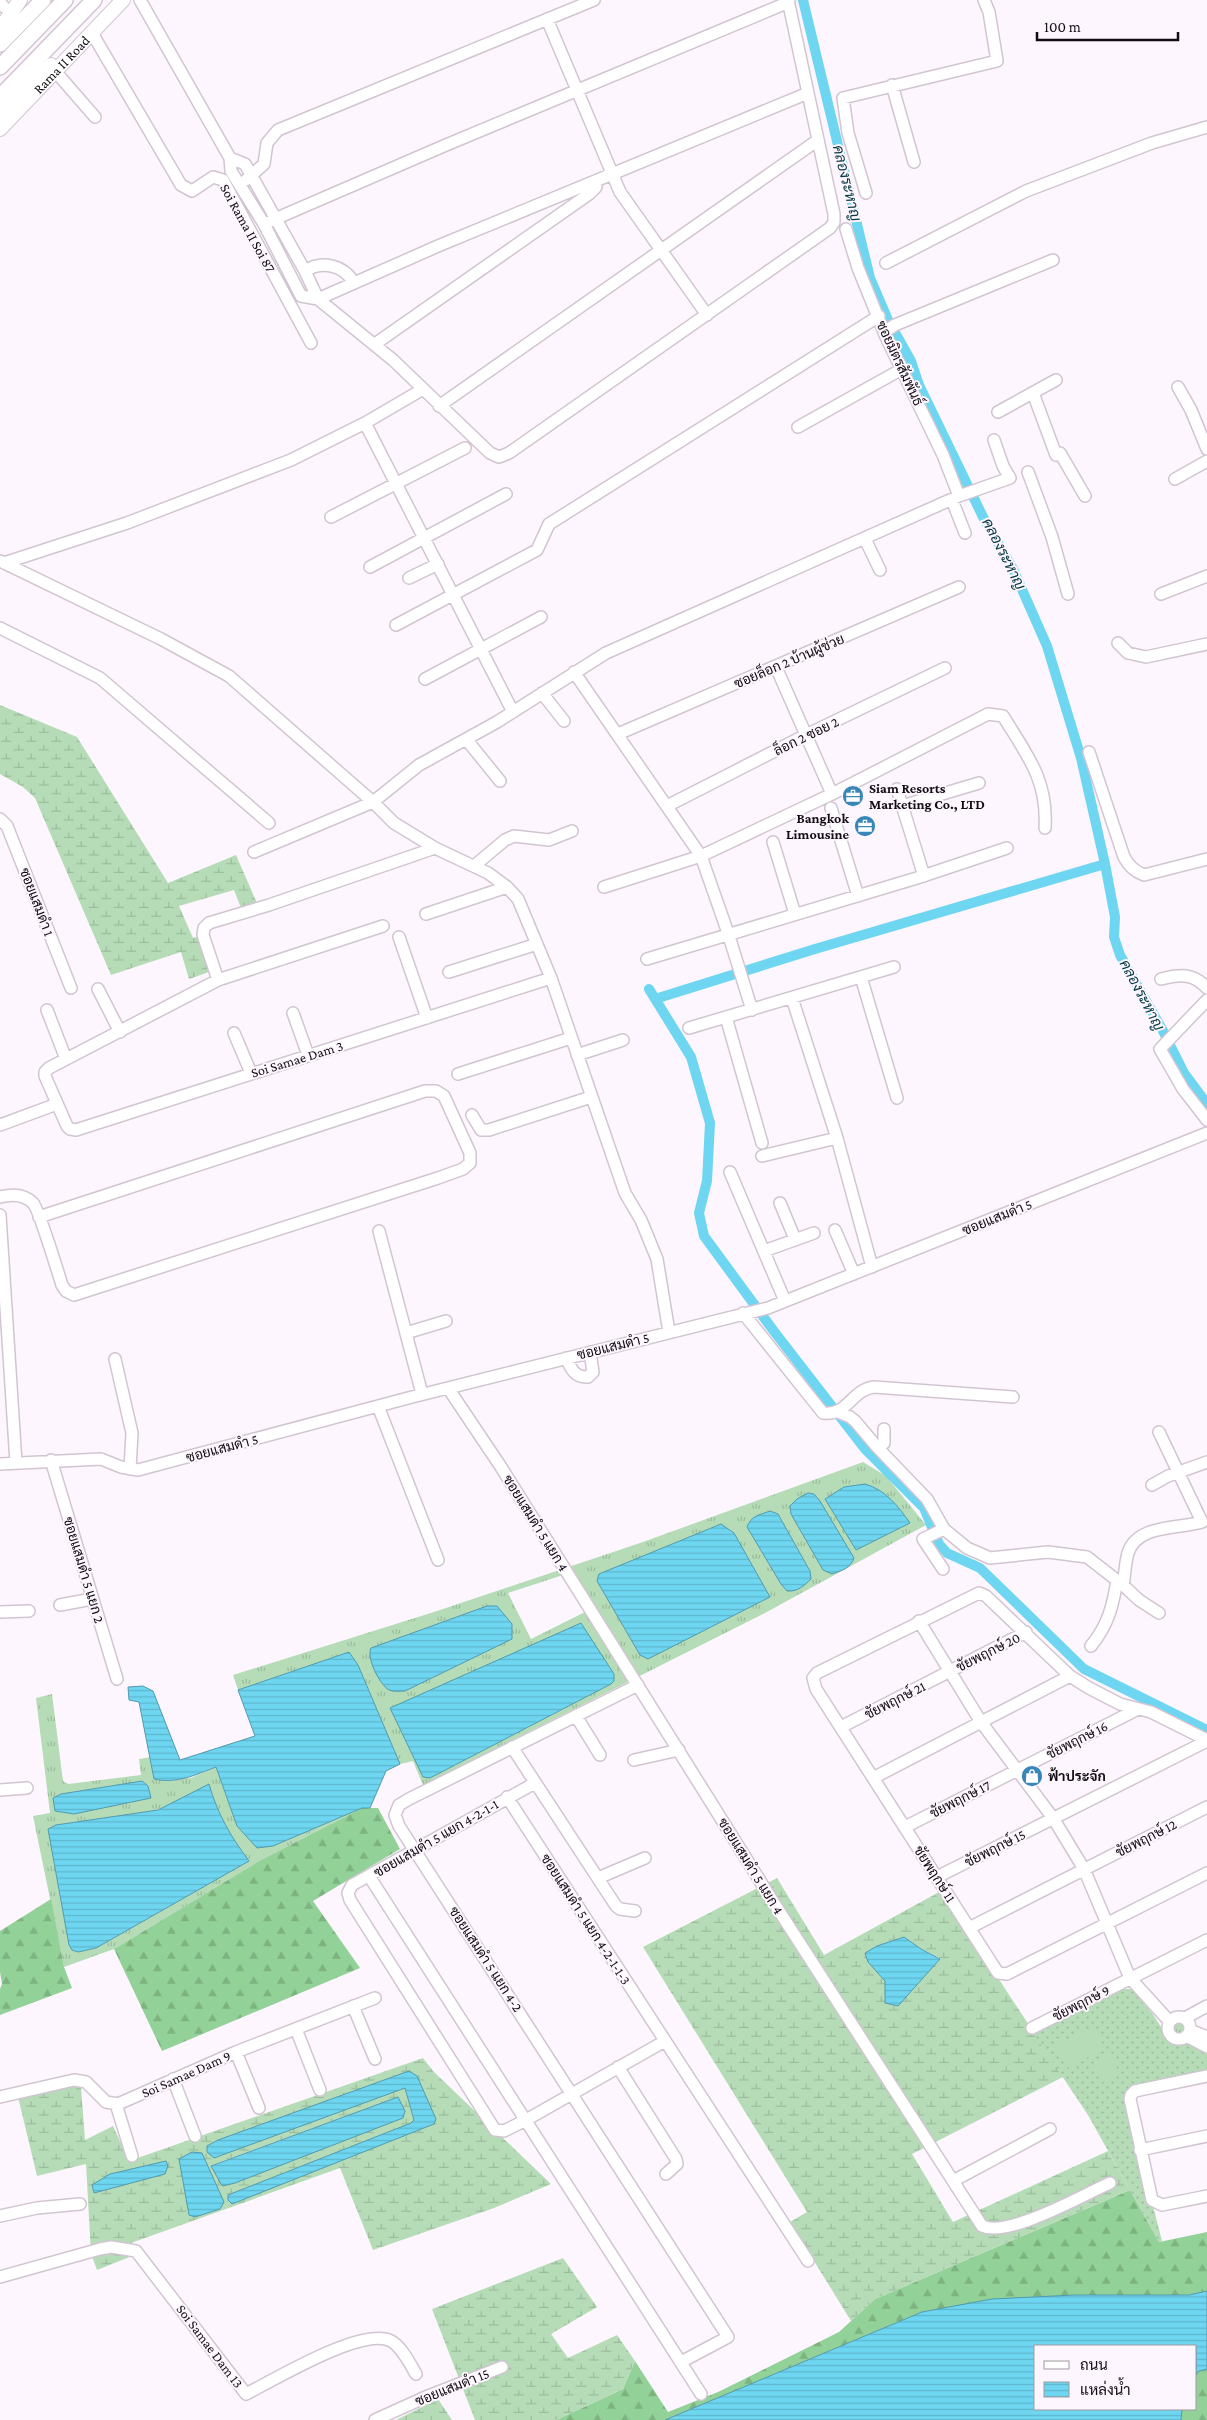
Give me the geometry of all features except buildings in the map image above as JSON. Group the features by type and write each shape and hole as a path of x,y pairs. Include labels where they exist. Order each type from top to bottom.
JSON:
{"highway":[{"path":"0,44 43,0"},
{"path":"0,67 65,0"},
{"name":"Rama II Road","path":"0,92 88,0"},
{"path":"0,97 94,0"}],"main road":[{"path":"0,29 20,0"},
{"name":"Rama II Road","path":"0,129 123,0"},
{"path":"0,113 36,77 90,34"}],"street":[{"path":"140,0 230,158 231,171 305,271 318,298 375,344 439,406 490,452 499,457 509,453 830,228 834,222 834,214 788,1 269,221"},
{"path":"240,184 252,176 264,164 267,143 278,130 594,0"},
{"path":"866,194 848,133 842,100 850,94 997,61 989,12 984,0"},
{"path":"547,19 620,192 707,315"},
{"name":"Soi Rama II Soi 87","path":"90,34 182,185 192,191 213,177 223,180 311,343"},
{"path":"55,71 95,117"},
{"path":"892,85 914,162"},
{"path":"230,158 245,164 252,176 301,296 318,298 438,246 808,93"},
{"path":"886,263 1026,191 1152,143 1207,127"},
{"path":"439,406 818,140"},
{"path":"375,344 589,194 596,187 596,182"},
{"name":"ซอยมิตรสัมพันธ์","path":"846,228 858,268 878,316 889,329 902,369 942,454 964,495 965,532"},
{"path":"889,329 1053,260"},
{"path":"305,271 317,265 328,265 346,272 354,283"},
{"path":"396,625 537,550 549,524 878,316"},
{"path":"798,427 902,369"},
{"path":"998,412 1056,380"},
{"path":"1178,387 1191,410 1207,449"},
{"path":"2,562 127,523 291,460 365,423 418,392"},
{"path":"1033,393 1058,454 1085,496"},
{"path":"365,423 513,712"},
{"path":"254,852 373,802 419,765 513,712 606,653 964,495 1010,478 1002,466 994,440"},
{"path":"331,517 465,448"},
{"path":"1175,478 1207,461"},
{"path":"1028,472 1052,537 1068,594"},
{"path":"370,567 506,494"},
{"path":"865,539 880,570"},
{"path":"2,562 154,635 229,676 373,802 394,823 435,848 488,872 507,886 520,904 551,978 625,1193 642,1220 657,1259 669,1332"},
{"path":"408,578 438,564"},
{"path":"1162,594 1207,576"},
{"name":"ซอยล็อก 2 บ้านผู้ช่วย","path":"618,734 959,587"},
{"path":"425,680 541,617"},
{"path":"0,628 100,678 269,824"},
{"path":"1118,643 1128,653 1146,657 1207,644"},
{"path":"776,667 832,794"},
{"name":"ล็อก 2 ซอย 2","path":"667,806 806,735 945,668"},
{"path":"574,672 701,856 752,1010"},
{"path":"542,693 564,721"},
{"path":"604,887 701,856 832,794 988,714 1003,716 1037,773 1046,806 1045,828"},
{"path":"466,738 500,782"},
{"path":"1090,752 1124,857 1129,866 1136,872 1144,875 1207,859"},
{"path":"902,806 979,783"},
{"path":"897,789 924,876"},
{"path":"831,808 858,896"},
{"name":"ซอยแสมดำ 1","path":"0,819 7,826 71,988"},
{"path":"474,866 506,840 514,836 549,840 572,831"},
{"path":"773,842 795,914"},
{"path":"218,980 203,935 204,928 209,922 269,905 435,848"},
{"path":"647,959 728,933 924,876 1007,848"},
{"path":"426,914 507,886"},
{"name":"Soi Samae Dam 3","path":"383,926 218,980 66,1059 45,1072 67,1126 70,1129 76,1130 551,978"},
{"path":"399,937 427,1018"},
{"path":"450,972 537,944"},
{"path":"689,1028 894,967"},
{"path":"1161,979 1176,975 1188,975 1199,979 1207,988"},
{"path":"861,977 897,1098"},
{"path":"98,989 120,1032"},
{"path":"792,998 837,1138 872,1267"},
{"path":"1207,1000 1160,1049 1171,1071 1207,1120"},
{"path":"48,1010 66,1059"},
{"path":"293,1013 308,1055"},
{"path":"726,1017 762,1143"},
{"path":"234,1033 251,1073"},
{"path":"458,1074 571,1038"},
{"path":"577,1055 623,1040"},
{"path":"0,1197 21,1196 34,1204 62,1285 66,1292 74,1295 438,1178 462,1169 470,1163 470,1153 444,1096 436,1091 425,1091 39,1217"},
{"path":"472,1115 481,1130 489,1130 591,1097"},
{"path":"0,1125 57,1104"},
{"name":"ซอยแสมดำ 5","path":"0,1464 101,1459 138,1470 422,1394 768,1308 1207,1133"},
{"path":"762,1156 837,1138"},
{"path":"730,1172 785,1301"},
{"path":"780,1203 795,1240"},
{"path":"0,1215 16,1463"},
{"path":"834,1230 854,1274"},
{"path":"379,1231 422,1394"},
{"path":"764,1250 814,1233"},
{"path":"743,1313 823,1413 838,1412 850,1417 927,1499 944,1529 967,1548 990,1558 1048,1552 1070,1553 1087,1557 1120,1582 1139,1600 1160,1613"},
{"path":"406,1334 446,1321"},
{"path":"566,1358 578,1376 588,1377 593,1372 590,1352"},
{"path":"115,1358 132,1433 130,1469"},
{"path":"838,1412 860,1392 874,1387 1014,1397"},
{"name":"ซอยแสมดำ 5 แยก 4","path":"448,1388 501,1467 638,1686 982,2226 997,2229 1016,2226 1110,2183"},
{"path":"378,1406 438,1560"},
{"path":"877,1447 884,1443 884,1429"},
{"path":"1091,1646 1102,1632 1110,1615 1128,1553 1133,1543 1141,1536 1156,1530 1204,1522 1159,1432"},
{"name":"ซอยแสมดำ 5 แยก 2","path":"51,1460 117,1679"},
{"path":"1152,1485 1179,1471 1207,1462"},
{"path":"943,1569 924,1539 944,1529"},
{"path":"1170,2022 1130,1978 1084,1869 1053,1818 1015,1771 981,1722 919,1621 979,1592 1026,1632 1070,1676 1102,1696 1120,1704 1162,1716 1207,1741"},
{"path":"60,1606 92,1599"},
{"path":"0,1612 29,1611"},
{"name":"ชัยพฤกษ์ 11","path":"919,1621 817,1673 814,1675 813,1682 998,1972 1007,1974 1207,1873"},
{"name":"ชัยพฤกษ์ 20","path":"949,1672 1026,1632"},
{"name":"ชัยพฤกษ์ 21","path":"841,1727 949,1672"},
{"path":"873,1778 1070,1676"},
{"name":"ซอยแสมดำ 5 แยก 4-2","path":"638,1686 512,1747 399,1805 396,1810 396,1820 728,2336 681,2362"},
{"name":"ชัยพฤกษ์ 16","path":"1015,1771 1138,1708"},
{"path":"576,1716 600,1755"},
{"name":"ชัยพฤกษ์ 15","path":"937,1877 1207,1741"},
{"path":"512,1747 616,1906 620,1909 635,1911"},
{"path":"634,1760 679,1750"},
{"name":"ชัยพฤกษ์ 17","path":"905,1827 1015,1771"},
{"name":"ซอยแสมดำ 5 แยก 4-2-1-1","path":"526,2120 504,2130 499,2131 492,2128 350,1900 348,1889 507,1797 535,1783"},
{"path":"0,1790 27,1788"},
{"name":"ซอยแสมดำ 5 แยก 4-2-1-1-3","path":"507,1797 808,2261"},
{"name":"ชัยพฤกษ์ 12","path":"969,1928 1207,1807"},
{"path":"598,1878 645,1858"},
{"path":"369,1876 702,2394"},
{"name":"ชัยพฤกษ์ 9","path":"1032,2028 1207,1940"},
{"name":"Soi Samae Dam 9","path":"116,2104 236,2052 374,1998"},
{"path":"353,2006 375,2059"},
{"path":"1207,2006 1185,2018 1175,2018 1170,2022 1168,2029 1172,2036 1179,2038 1188,2033 1207,2037"},
{"path":"1185,2018 1188,2033 1207,2047"},
{"path":"296,2029 320,2090"},
{"path":"526,2120 665,2041"},
{"path":"236,2052 259,2108"},
{"path":"618,2067 676,2159 677,2164 666,2174"},
{"path":"1207,2076 1133,2092 1130,2099 1152,2200 1162,2205 1207,2196"},
{"path":"173,2079 195,2136"},
{"path":"0,2097 74,2080 86,2082 106,2102 116,2104 132,2156"},
{"path":"953,2182 1050,2129"},
{"path":"1140,2150 1207,2136"},
{"path":"0,2216 37,2208 80,2204"},
{"name":"Soi Samae Dam 13","path":"0,2277 100,2249 111,2248 136,2251 246,2394 286,2371 330,2352 354,2343 377,2338 389,2339 396,2344 416,2374"},
{"name":"ซอยแสมดำ 15","path":"375,2420 428,2396 502,2367"}],"green space":[{"path":"0,705 77,737 168,883 236,855 257,903 241,908 234,890 179,906 193,938 199,936 209,972 189,979 181,952 111,975 35,798 23,787 0,774"},
{"path":"863,1462 886,1476 926,1525 765,1613 423,1785 413,1761 400,1764 358,1665 349,1652 238,1690 233,1675 437,1611 643,1542","holes":["778,1514 810,1571 811,1578 787,1591 747,1527","563,1575 585,1612 531,1639 508,1593","614,1681 611,1684 430,1778"]},
{"path":"52,1694 63,1781 68,1784 141,1775 139,1759 151,1757 154,1779 191,1778 216,1767 237,1826 273,1846 362,1808 261,1860 114,1949 64,1967 33,1816 50,1813 36,1698","holes":["142,1781 148,1786 53,1798 62,1794","209,1785 225,1824 249,1861 96,1948 78,1952 69,1945 48,1829 56,1825 158,1810"]},
{"path":"362,1808 378,1808 400,1849 313,1901 360,1968 162,2051 114,1949 261,1860"},
{"path":"777,1878 824,1955 941,1891 1063,2077 912,2154 953,2222 1108,2151 1130,2190 875,2299 851,2321 790,2222 807,2212 643,1947","holes":["904,1937 921,1949 940,1958 921,1978 885,2003 885,1981 865,1954 877,1946"]},
{"path":"51,1899 64,1967 72,1988 0,2015 0,1989 2,1984 0,1972 0,1931"},
{"path":"1123,1989 1131,1989 1152,2013 1167,2036 1184,2044 1192,2043 1207,2051 1207,2072 1128,2089 1125,2096 1162,2241 1159,2242 1088,2115 1034,2034"},
{"path":"1180,2021 1185,2023 1187,2028 1185,2033 1180,2035 1175,2033 1173,2028 1175,2023"},
{"path":"1094,2026 1105,2049 1066,2068 1055,2045"},
{"path":"1110,2055 1120,2074 1101,2083 1092,2064"},
{"path":"423,2058 433,2071 551,2184 494,2208 373,2250 340,2168 131,2243 137,2254 97,2270 91,2254 86,2164 37,2176 18,2097 67,2085 81,2087 85,2140 113,2126 129,2161","holes":["405,2088 434,2124 228,2200 228,2195 411,2123 414,2120","398,2097 405,2111 212,2165","166,2161 112,2188 94,2193"]},
{"path":"1130,2190 1159,2242 1207,2232 1207,2291 1189,2295 1074,2295 922,2312 665,2420 556,2420 623,2389 635,2361 668,2412 718,2392 839,2332 875,2299"},
{"path":"563,2258 597,2307 551,2334 568,2358 617,2335 635,2361 623,2389 556,2420 475,2420 432,2309"},
{"path":"1207,2369 1207,2420 1181,2420 1182,2410 1197,2410 1197,2374 1199,2371"},
{"path":"438,2399 452,2420 396,2420"}],"water":[{"path":"865,1484 885,1494 910,1523 856,1550 825,1499 844,1487"},
{"path":"808,1493 814,1494 820,1501 854,1558 848,1567 832,1574 823,1570 791,1514 790,1506 797,1499"},
{"path":"770,1511 778,1514 810,1571 811,1579 794,1591 787,1591 781,1584 747,1527 753,1518"},
{"path":"721,1524 734,1533 770,1597 648,1659 640,1655 597,1581 599,1574"},
{"path":"487,1606 497,1606 512,1624 512,1639 405,1691 391,1691 385,1687 372,1664 370,1658 371,1648"},
{"path":"581,1623 614,1674 614,1681 611,1684 430,1778 423,1777 390,1708"},
{"path":"349,1652 358,1665 400,1764 386,1771 370,1808 362,1808 273,1846 257,1848 237,1826 216,1767 178,1780 154,1779 139,1702 129,1700 128,1687 143,1686 153,1691 180,1760 255,1736 238,1690"},
{"path":"142,1781 148,1786 151,1798 74,1814 55,1811 53,1798 61,1794"},
{"path":"209,1784 225,1824 249,1861 96,1948 78,1952 72,1950 69,1945 48,1829 56,1825 158,1810"},
{"path":"904,1937 940,1959 898,2006 885,2003 885,1981 868,1962 865,1953 877,1946"},
{"path":"409,2071 417,2076 436,2119 434,2124 232,2204 228,2200 228,2195 411,2123 414,2120 405,2088 214,2158 207,2152 207,2146 218,2140"},
{"path":"398,2097 405,2111 403,2118 235,2183 223,2186 211,2166"},
{"path":"192,2152 202,2153 224,2202 220,2209 195,2217 189,2215 179,2159"},
{"path":"166,2161 168,2166 165,2174 94,2193 92,2185 110,2174"},
{"path":"1207,2291 1207,2369 1199,2371 1197,2374 1197,2345 1034,2345 1034,2410 1182,2410 1181,2420 665,2420 922,2312 992,2299 1074,2295 1189,2295"}],"waterway":[{"name":"คลองระหาญ","path":"803,0 870,278 888,320 911,361 919,385 983,517 1013,569 1047,646 1081,758 1105,864 1115,917 1114,937 1120,955 1163,1031 1184,1073 1207,1104"},
{"path":"655,999 815,949 1105,864"},
{"path":"649,989 691,1057 710,1123 707,1181 699,1213 704,1236 773,1330 865,1449 924,1508 939,1544 947,1553 980,1568 1084,1669 1207,1730"}],"place":[{"name":"Siam Resorts Marketing Co., LTD","path":"853,796"},
{"name":"Bangkok Limousine","path":"865,826"},
{"name":"ฟ้าประจัก","path":"1032,1776"}]}
